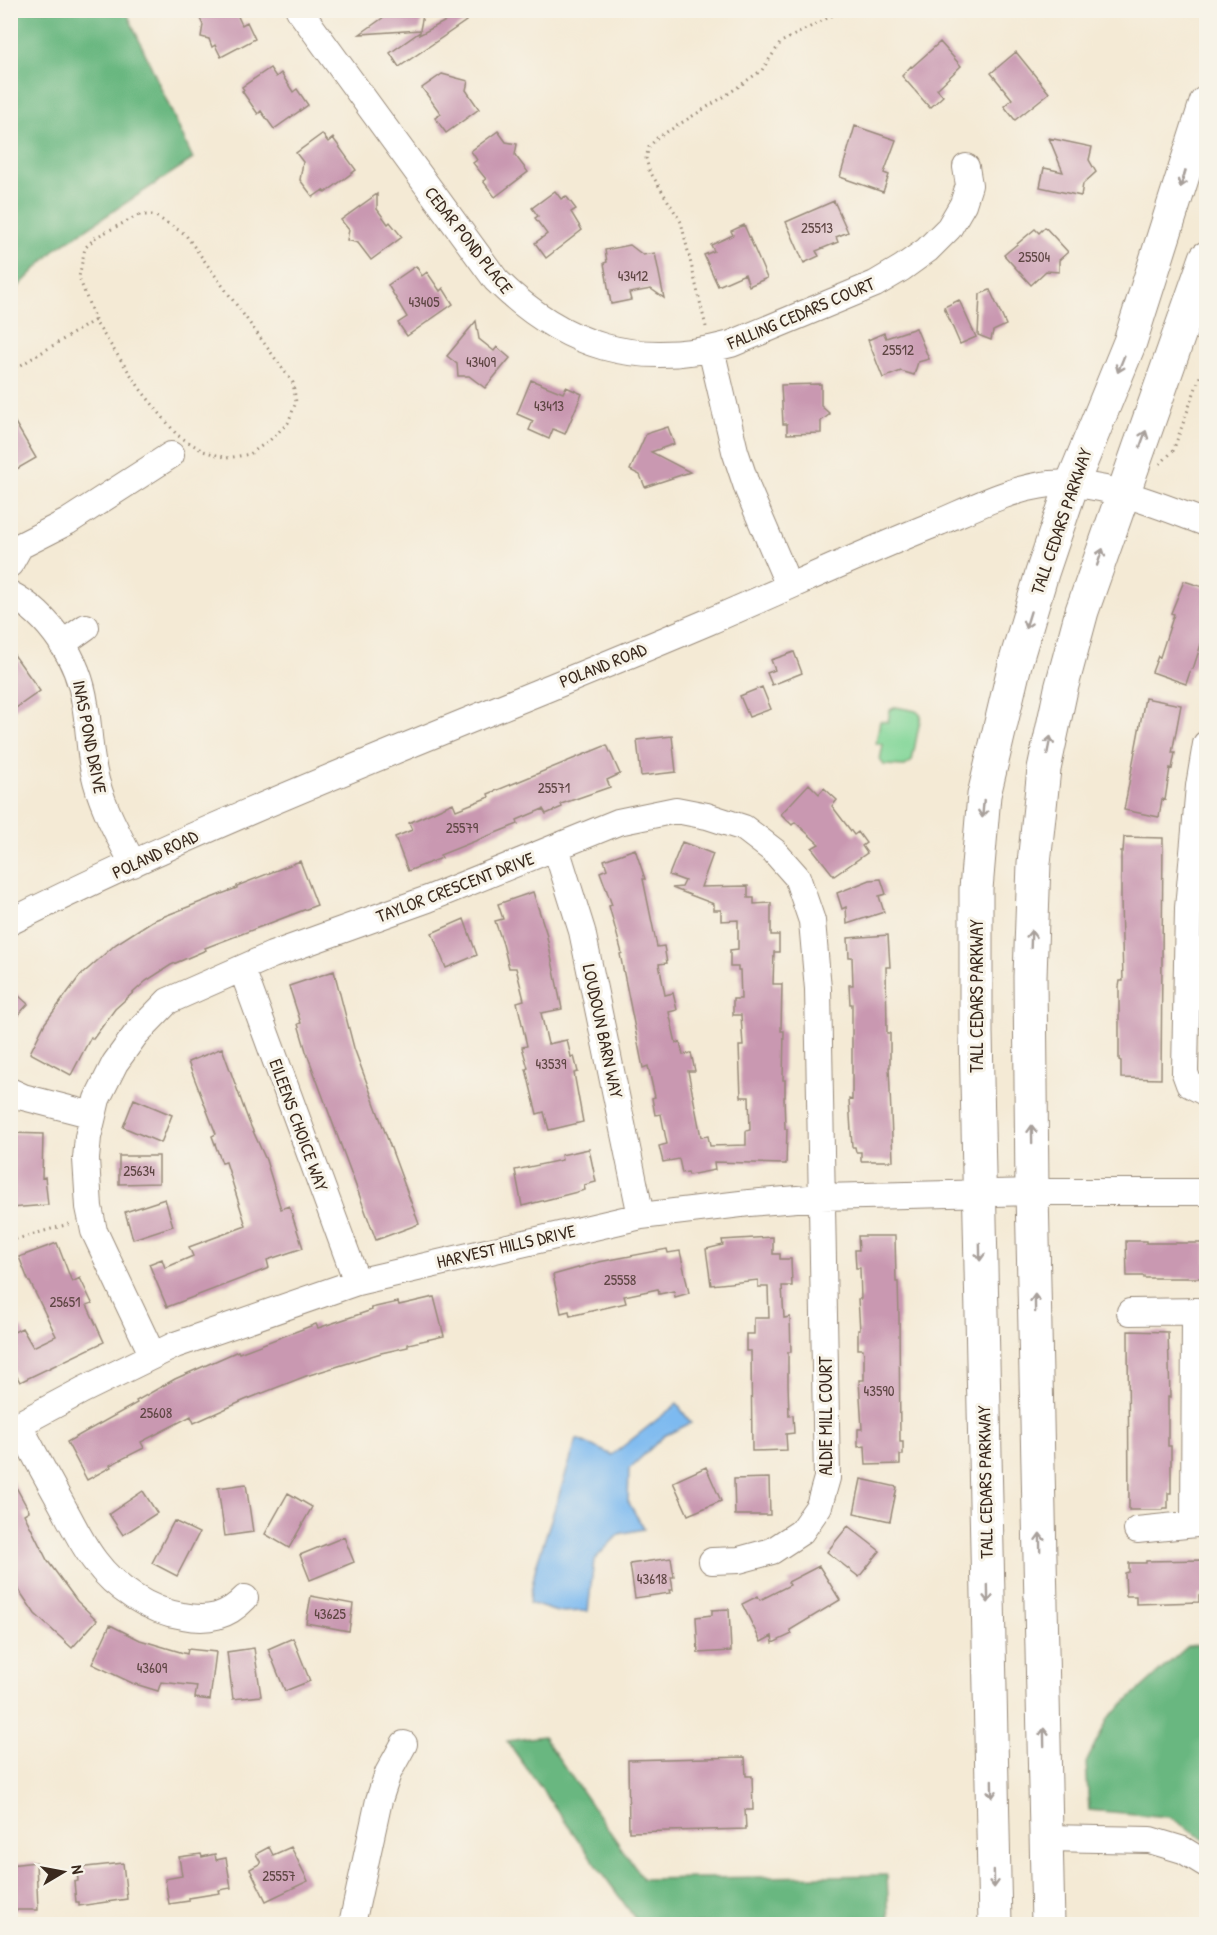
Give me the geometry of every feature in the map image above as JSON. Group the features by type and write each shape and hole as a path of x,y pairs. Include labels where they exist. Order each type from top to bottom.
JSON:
{"main road":[{"name":"TALL CEDARS PARKWAY","path":"995,1924 979,1193 976,889 984,795 1015,664 1042,573 1072,484 1130,342 1206,103"},
{"path":"1048,1924 1032,1192 1030,976 1034,863 1044,769 1061,688 1082,611 1206,258"}],"street":[{"name":"CEDAR POND PLACE","path":"299,10 496,280 518,302 561,330 598,346 659,355 711,349"},
{"name":"FALLING CEDARS COURT","path":"789,586 748,490 735,451 711,349 731,344 874,284 902,268 927,250 949,228 963,204 969,184 966,167"},
{"path":"14,547 67,522 171,455"},
{"name":"POLAND ROAD","path":"10,922 272,802 698,626 897,539 1009,494 1032,487 1072,484 1124,494 1206,524"},
{"name":"INAS POND DRIVE","path":"10,594 33,608 62,644 81,681 92,762 102,801 133,864"},
{"path":"62,644 86,627"},
{"path":"1206,744 1201,819 1188,908 1197,1005 1185,1072 1189,1084 1206,1093"},
{"name":"TAYLOR CRESCENT DRIVE","path":"152,1354 101,1247 91,1218 86,1184 86,1159 93,1114 98,1099 115,1063 136,1034 168,1001 272,955 428,899 618,822 676,810 708,816 744,828 774,851 797,877 812,921 818,988 821,1197"},
{"name":"LOUDOUN BARN WAY","path":"556,848 582,930 641,1216"},
{"name":"EILEENS CHOICE WAY","path":"242,969 357,1282"},
{"path":"10,1091 23,1097 93,1114"},
{"name":"HARVEST HILLS DRIVE","path":"15,1427 152,1354 357,1282 641,1216 821,1197 1206,1191"},
{"name":"ALDIE MILL COURT","path":"712,1562 739,1560 772,1551 801,1532 819,1506 827,1478 821,1197"},
{"path":"1130,1312 1201,1311 1200,1523 1137,1530"},
{"path":"15,1427 95,1562 126,1592 162,1610 196,1619 220,1616 245,1598"},
{"path":"352,1924 379,1800 388,1773 404,1744"},
{"path":"1047,1838 1150,1840 1184,1850 1206,1864"}],"path":[{"path":"711,349 681,222 649,170 646,158 649,147 657,138 762,70 781,42 843,10"},
{"path":"139,215 154,216 185,234 293,383 296,402 288,423 250,454 227,458 203,451 177,435 141,390 95,320 79,277 85,248 96,237 139,215"},
{"path":"10,369 21,365 95,320"},
{"path":"1159,465 1173,452 1206,360"},
{"path":"10,1241 91,1218"}],"green space":[{"path":"11,10 126,11 193,159 57,248 11,294"},
{"path":"896,707 916,711 921,715 912,761 905,766 884,765 880,760 883,745 876,743 880,721 888,722 890,710"},
{"path":"1206,1644 1206,1841 1170,1817 1089,1810 1086,1763 1109,1717 1188,1646"},
{"path":"543,1736 643,1879 887,1875 889,1924 639,1924 507,1741"}],"water":[{"path":"677,1404 691,1423 664,1436 629,1469 628,1501 644,1529 619,1534 594,1560 588,1611 557,1612 529,1603 536,1566 577,1439 612,1455"}],"building":[{"path":"196,10 235,10 242,25 247,22 255,39 221,57 215,45 212,47 209,39 201,37 203,25"},
{"path":"394,10 409,10 411,13 423,15 420,30 360,34"},
{"path":"461,13 466,21 399,67 390,53 420,32 419,35"},
{"path":"940,42 961,66 937,89 943,96 930,108 902,76"},
{"path":"1016,52 1049,93 1015,120 1004,106 1012,99 991,73"},
{"path":"270,68 276,77 281,73 293,92 297,89 308,105 274,129 261,111 258,114 242,91 244,90 242,87"},
{"path":"442,74 468,81 466,90 479,109 446,133 435,118 441,114 422,88"},
{"path":"855,126 896,140 884,173 889,175 883,192 840,177"},
{"path":"498,131 506,142 517,144 515,155 528,172 495,197 483,181 486,179 473,163 477,160 471,151"},
{"path":"322,134 328,142 333,138 356,170 325,193 323,190 313,197 300,180 303,162 296,153"},
{"path":"1049,138 1092,147 1089,160 1096,172 1083,184 1081,196 1040,187 1044,168 1063,172"},
{"path":"555,191 561,199 566,196 576,209 571,212 582,230 546,258 535,243 547,234 535,218 538,216 532,208"},
{"path":"377,194 377,209 402,237 371,260 358,243 347,240 349,230 341,220"},
{"path":"834,201 848,232 836,237 838,242 816,251 819,256 804,263 786,222"},
{"path":"744,225 767,278 749,286 745,274 718,286 704,255 714,251 711,245 733,235 731,231"},
{"path":"1045,227 1068,252 1059,260 1059,272 1046,271 1031,285 1004,255 1035,229 1039,233"},
{"path":"630,245 643,255 655,253 664,298 651,289 629,293 631,300 611,304 604,263 607,262 605,250"},
{"path":"416,266 422,276 427,272 440,291 443,288 453,304 407,336 398,323 407,317 388,285"},
{"path":"990,290 1006,325 993,331 991,340 978,335 980,294"},
{"path":"959,300 976,337 960,344 944,307"},
{"path":"476,321 479,339 494,351 497,347 510,358 485,388 469,376 458,376 457,364 447,356"},
{"path":"916,328 929,359 918,362 914,375 901,371 883,378 868,340 884,333 886,338"},
{"path":"531,380 563,393 566,387 582,394 565,434 553,429 549,439 529,430 533,421 517,414"},
{"path":"821,384 821,406 830,414 821,421 821,433 787,434 787,424 783,424 781,385"},
{"path":"10,414 36,458 10,473"},
{"path":"668,427 674,444 651,452 690,472 645,487 640,475 630,470 646,434"},
{"path":"1184,581 1206,588 1206,629 1186,684 1152,672 1158,656 1160,657 1174,614 1171,613"},
{"path":"10,649 40,691 10,712"},
{"path":"794,652 802,673 772,685 767,673 775,670 771,660"},
{"path":"762,687 771,709 749,717 740,696"},
{"path":"1145,698 1181,705 1172,753 1175,753 1172,769 1170,768 1165,800 1162,799 1159,817 1124,810"},
{"path":"672,736 676,772 641,776 637,740"},
{"path":"607,745 620,774 607,780 610,787 561,804 562,807 546,814 543,809 517,820 518,824 440,855 442,858 408,871 395,837 412,830 409,823 453,803 456,810 489,797 488,794"},
{"path":"809,784 819,794 824,788 837,800 832,806 854,835 858,832 866,843 862,846 867,853 834,876 812,848 819,844 795,822 792,825 781,814"},
{"path":"1124,837 1163,838 1161,1079 1121,1078 1119,987 1120,981 1123,981 1121,852 1123,852"},
{"path":"682,842 713,854 701,887 748,886 748,898 754,898 754,904 771,903 771,935 779,935 779,952 774,952 773,984 782,984 781,1031 784,1031 786,1164 714,1162 715,1170 689,1175 688,1172 682,1173 679,1159 663,1162 659,1146 667,1144 661,1114 655,1115 652,1098 655,1097 648,1066 643,1068 620,954 622,953 609,906 612,905 600,872 607,869 604,860 635,849 645,879 643,879 657,947 664,946 667,963 659,964 665,995 673,993 677,1010 669,1012 676,1043 680,1042 683,1055 691,1053 695,1071 688,1071 701,1137 708,1136 710,1146 746,1145 746,1131 750,1130 749,1097 741,1097 739,1046 743,1046 741,1015 733,1015 733,999 741,999 740,970 738,967 730,967 730,950 738,949 738,920 721,921 721,910 714,910 714,904 672,888 682,887 685,881 669,875"},
{"path":"300,861 317,905 205,948 206,950 171,965 146,981 115,1009 93,1039 91,1037 71,1075 30,1053 45,1023 79,977 116,944 152,921"},
{"path":"881,879 886,894 879,896 884,912 847,924 846,907 842,909 837,893 870,880"},
{"path":"533,892 546,932 562,1009 541,1013 548,1044 567,1040 571,1057 574,1056 578,1072 574,1073 583,1122 549,1130 544,1112 537,1114 526,1069 528,1068 522,1047 527,1046 517,1002 524,1000 516,968 509,968 495,921 503,919 498,904"},
{"path":"464,919 477,955 446,968 432,933"},
{"path":"888,935 890,967 886,967 887,1033 890,1033 893,1161 861,1161 861,1152 856,1152 855,1147 852,1147 849,1099 852,1100 852,1004 850,1004 849,985 853,985 852,957 849,957 848,938"},
{"path":"334,971 354,1048 419,1224 376,1240 306,1051 298,1024 301,1023 289,986"},
{"path":"10,988 28,1004 10,1024"},
{"path":"222,1048 249,1122 266,1160 281,1209 289,1206 303,1248 267,1260 269,1268 167,1307 149,1264 162,1259 165,1268 193,1256 189,1247 246,1226 226,1162 222,1163 212,1136 216,1134 188,1062"},
{"path":"134,1099 172,1115 161,1143 123,1127"},
{"path":"10,1133 43,1134 42,1178 45,1177 48,1205 10,1208"},
{"path":"589,1149 596,1182 584,1185 585,1190 522,1206 515,1170 562,1160 561,1155"},
{"path":"119,1156 159,1156 159,1183 119,1184"},
{"path":"165,1199 173,1226 133,1239 125,1212"},
{"path":"858,1236 895,1236 899,1317 900,1442 903,1442 900,1464 866,1465 865,1446 858,1447 858,1429 862,1429 859,1380 864,1380 864,1354 863,1349 858,1349 858,1330 860,1330 858,1299 861,1299 860,1268 856,1268 855,1250 859,1250"},
{"path":"773,1237 773,1254 780,1254 780,1259 791,1259 792,1286 782,1286 784,1318 790,1317 789,1416 793,1415 794,1433 786,1434 787,1450 752,1451 751,1351 746,1351 746,1334 754,1334 754,1318 769,1318 768,1287 758,1287 758,1280 711,1285 706,1249 723,1245 722,1240"},
{"path":"1126,1241 1206,1243 1206,1278 1127,1276"},
{"path":"57,1243 72,1282 80,1278 92,1303 87,1305 104,1342 20,1382 10,1364 10,1334 22,1328 33,1347 56,1336 19,1257"},
{"path":"667,1249 668,1253 680,1251 689,1293 675,1297 674,1291 659,1294 658,1289 624,1296 626,1303 570,1316 569,1311 561,1313 553,1275 599,1262"},
{"path":"434,1297 444,1336 408,1344 408,1347 306,1376 194,1423 191,1416 141,1442 144,1448 110,1465 111,1467 87,1480 67,1442 175,1379 238,1351 239,1353 316,1324 318,1328 372,1310 371,1308 398,1302 399,1305"},
{"path":"1128,1331 1168,1332 1170,1397 1168,1397 1168,1446 1171,1446 1171,1493 1168,1493 1168,1508 1163,1510 1129,1510"},
{"path":"706,1467 721,1501 688,1515 673,1482"},
{"path":"10,1476 29,1511 24,1514 47,1560 77,1601 97,1620 72,1648 35,1614 10,1577"},
{"path":"769,1478 770,1515 735,1515 734,1479"},
{"path":"861,1479 897,1487 890,1521 854,1513"},
{"path":"246,1484 253,1532 225,1536 218,1488"},
{"path":"143,1491 157,1513 123,1535 109,1514"},
{"path":"288,1493 312,1507 289,1548 265,1534"},
{"path":"174,1521 199,1533 177,1576 152,1563"},
{"path":"848,1526 880,1551 859,1577 827,1552"},
{"path":"344,1537 354,1562 310,1580 300,1555"},
{"path":"671,1558 674,1577 671,1577 673,1590 669,1590 670,1593 635,1598 630,1564"},
{"path":"1206,1560 1206,1595 1199,1595 1199,1602 1136,1604 1136,1596 1126,1596 1125,1573 1129,1572 1129,1563"},
{"path":"819,1566 840,1600 790,1630 792,1634 773,1643 772,1636 761,1642 742,1604 758,1596 760,1600 790,1585 788,1582"},
{"path":"311,1596 353,1604 349,1631 306,1623"},
{"path":"729,1609 731,1651 698,1653 696,1617 712,1615 712,1610"},
{"path":"110,1625 140,1640 187,1654 188,1649 216,1652 210,1700 195,1698 197,1686 161,1682 158,1691 132,1683 92,1664"},
{"path":"293,1638 310,1681 285,1691 268,1649"},
{"path":"254,1648 261,1696 233,1699 227,1652"},
{"path":"745,1757 746,1776 752,1776 753,1810 745,1810 746,1829 629,1832 628,1760"},
{"path":"269,1847 273,1855 291,1847 308,1881 266,1901 250,1869 261,1863 256,1854"},
{"path":"201,1854 202,1857 215,1854 216,1860 226,1858 231,1888 219,1890 220,1893 189,1898 189,1901 169,1904 165,1879 182,1876 179,1857"},
{"path":"36,1862 38,1910 10,1910 10,1865"},
{"path":"123,1863 127,1899 79,1906 79,1902 76,1902 74,1882 78,1881 77,1868"}]}
